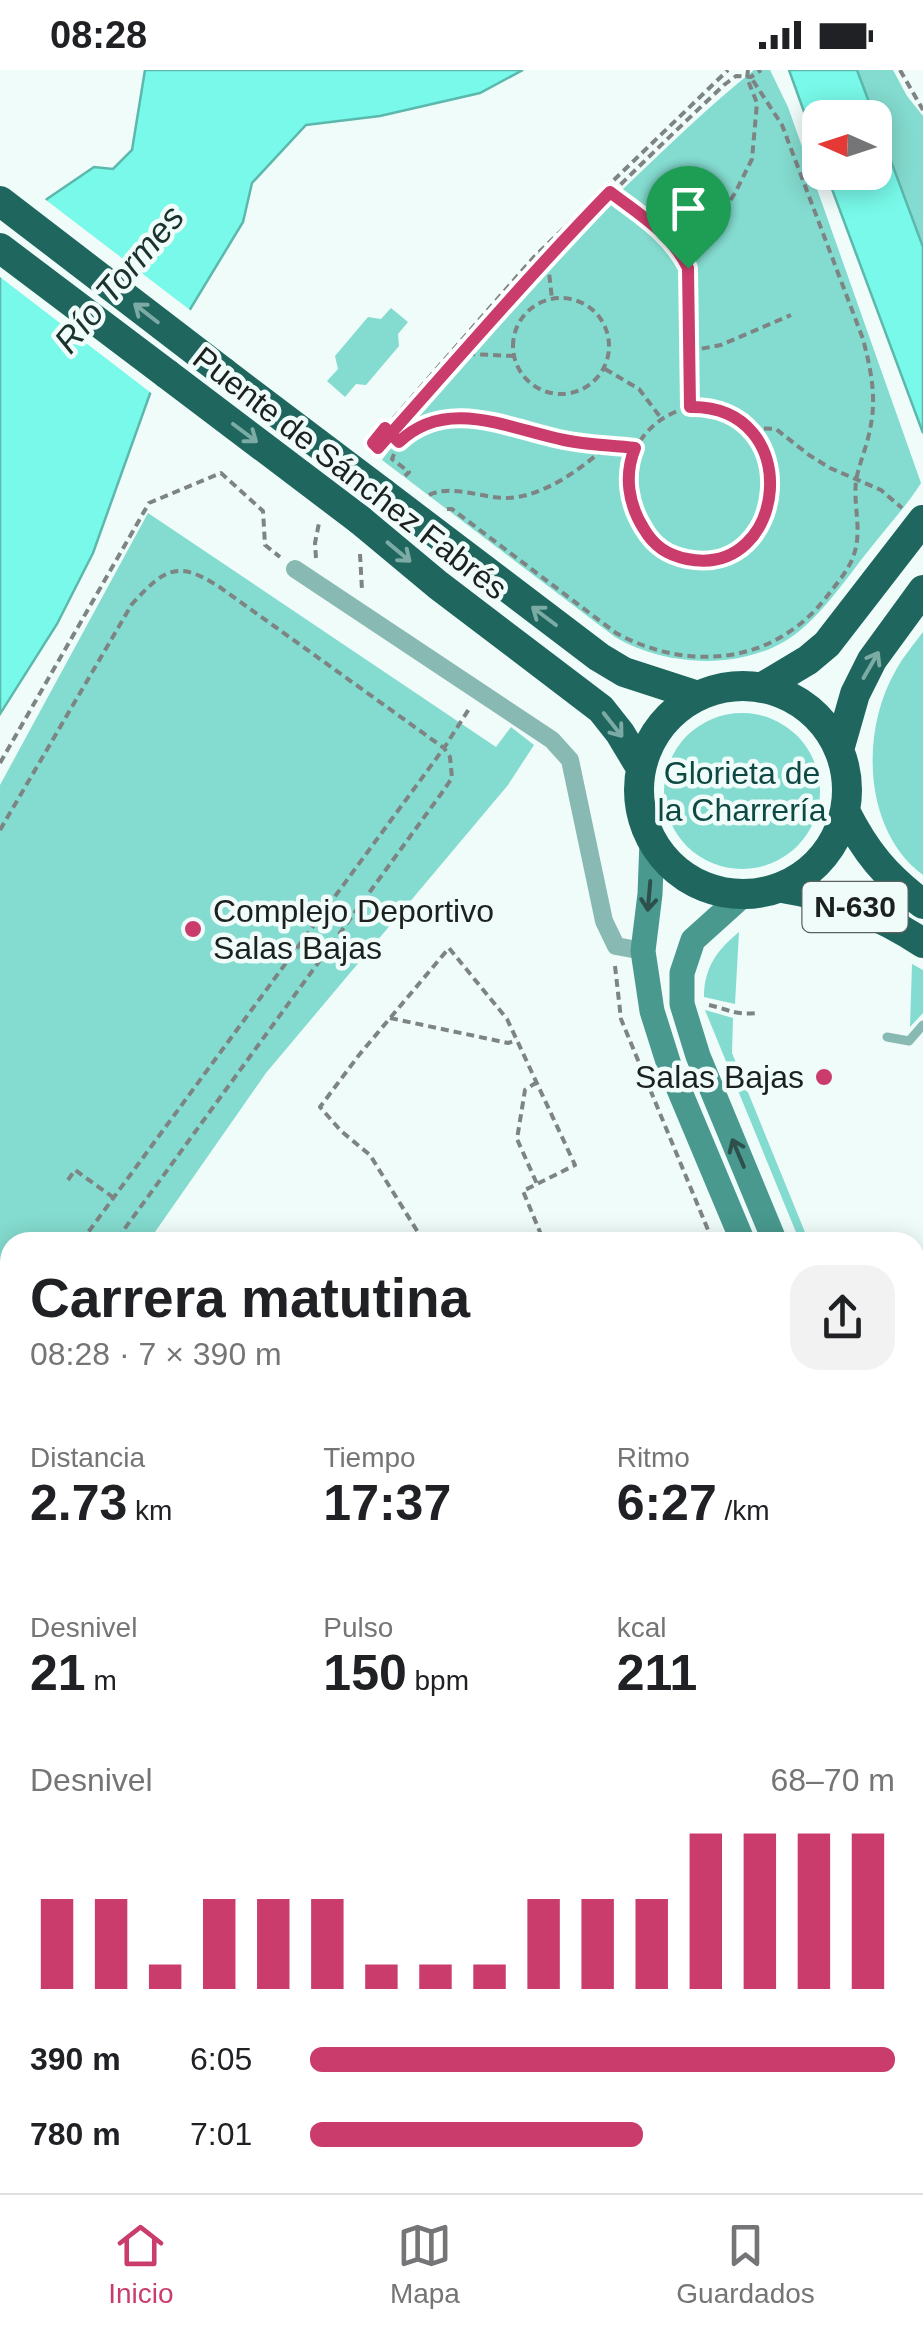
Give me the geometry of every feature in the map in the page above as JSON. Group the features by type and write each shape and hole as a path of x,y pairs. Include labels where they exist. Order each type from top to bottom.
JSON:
{"highway":[{"name":"Puente de Sánchez Fabrés","path":"0,201 392,487 599,657 624,672 698,696"},
{"name":"Puente de Sánchez Fabrés","path":"0,248 360,532 438,585 601,710 641,768"},
{"name":"N-630","path":"760,688 827,644 914,516"},
{"name":"N-630","path":"839,750 855,694 872,660 923,590"},
{"name":"N-630","path":"739,686 760,688 786,695 826,727 839,750 846,780 845,810 833,843 811,870 782,888 743,896 707,889 675,870 652,841 642,818 638,794 641,768 652,739 672,714 698,696 739,686"},
{"name":"N-630","path":"845,810 875,863 923,904"},
{"name":"N-630","path":"782,888 828,896 923,942"}],"main road":[{"path":"652,841 642,951 652,1011 670,1068 738,1232"},
{"path":"743,896 693,940 682,972 682,1004 698,1056 771,1232"}],"street":[{"path":"295,569 552,740 570,760 604,921 616,946 642,951"}],"lane":[{"path":"887,1037 909,1041 923,1026"}],"path":[{"path":"378,448 373,443 458,344 539,252 604,188 729,70 749,78 762,70"},
{"path":"688,268 752,160 757,103 748,70"},
{"path":"900,70 923,110"},
{"path":"366,463 610,192 736,76"},
{"path":"437,509 452,509 616,633 674,656 711,656 764,648 802,626 849,567 858,529 856,478 874,411 871,370 864,339 782,126 749,78"},
{"path":"604,188 664,233 688,268 690,407"},
{"path":"539,252 545,260 552,299"},
{"path":"552,299 578,301 600,317 609,342 604,368 586,388 562,394 536,388 526,380 514,356 514,334 524,315 552,299"},
{"path":"688,351 722,344 791,314"},
{"path":"458,344 469,354 514,356"},
{"path":"604,368 639,389 661,418"},
{"path":"690,407 722,410 750,428 769,465 770,497 765,518 753,536 737,550 697,561 657,547 632,502 627,481 635,448 652,424 690,407"},
{"path":"392,487 409,472 392,460 399,442 408,434 452,417 487,419 570,442 635,448"},
{"path":"385,428 399,442"},
{"path":"750,428 776,428 830,468 880,490 914,516"},
{"path":"424,499 441,491 506,498 522,495 562,479 608,445"},
{"path":"0,763 149,503 221,473 263,511 265,546 295,569"},
{"path":"317,560 318,524"},
{"path":"360,532 363,601"},
{"path":"0,830 132,604 150,584 181,570 196,572 221,588 444,748 450,757 452,778 122,1232"},
{"path":"88,1232 444,748 480,692"},
{"path":"616,946 621,1019 709,1232"},
{"path":"418,1232 370,1155 340,1131 320,1107 449,948 507,1019 575,1165 523,1191 540,1232"},
{"path":"698,1003 735,1014 757,1013"},
{"path":"390,1018 508,1043 517,1040"},
{"path":"537,1082 526,1090 517,1139 538,1184"},
{"path":"68,1180 74,1170 114,1198"}],"green space":[{"path":"754,70 770,70 802,147 802,190 817,190 921,483 838,590 804,627 761,652 711,661 660,655 615,637 382,460 466,352 528,284 704,113"},
{"path":"857,70 893,70 923,116 923,247 892,164 892,100 868,100"},
{"path":"391,308 408,322 398,334 399,346 366,385 356,384 345,397 327,381 338,369 335,356 368,317 381,319"},
{"name":"Complejo Deportivo Salas Bajas","path":"148,513 496,747 511,727 534,745 508,785 266,1073 155,1232 0,1232 0,785"},
{"path":"923,632 923,875 903,856 888,833 879,807 873,750 884,695 899,665"},
{"name":"Glorieta de la Charrería","path":"742,713 772,719 797,736 814,761 820,791 814,821 797,846 772,863 742,869 712,863 687,846 670,821 664,791 670,761 687,736 712,719"},
{"path":"739,932 735,1004 704,997 713,960"},
{"path":"912,964 923,970 923,1013 910,1027"},
{"path":"705,1010 733,1018 732,1053 805,1232 796,1232"}],"water":[{"name":"Río Tormes","path":"145,70 523,70 480,93 380,116 306,125 252,183 243,222 166,349 93,553 57,624 0,714 0,244 47,199 94,167 113,169 132,150"},
{"path":"789,70 857,70 868,100 802,100 802,106"},
{"path":"892,164 923,247 923,433 832,190 892,190"}],"pier":[{"path":"42,197 194,313 171,352 155,396 0,277 0,237"}],"place":[{"name":"Complejo Deportivo Salas Bajas","path":"193,929"},
{"name":"Salas Bajas","path":"824,1077"}],"route":[{"path":"688,268 664,233 610,192 540,264 390,433 378,448 373,443 385,428 390,433 399,442 440,420 468,417 570,442 635,448 627,481 642,526 657,547 697,561 737,550 765,518 770,497 769,465 762,445 737,417 706,406 690,407 688,268"}]}
